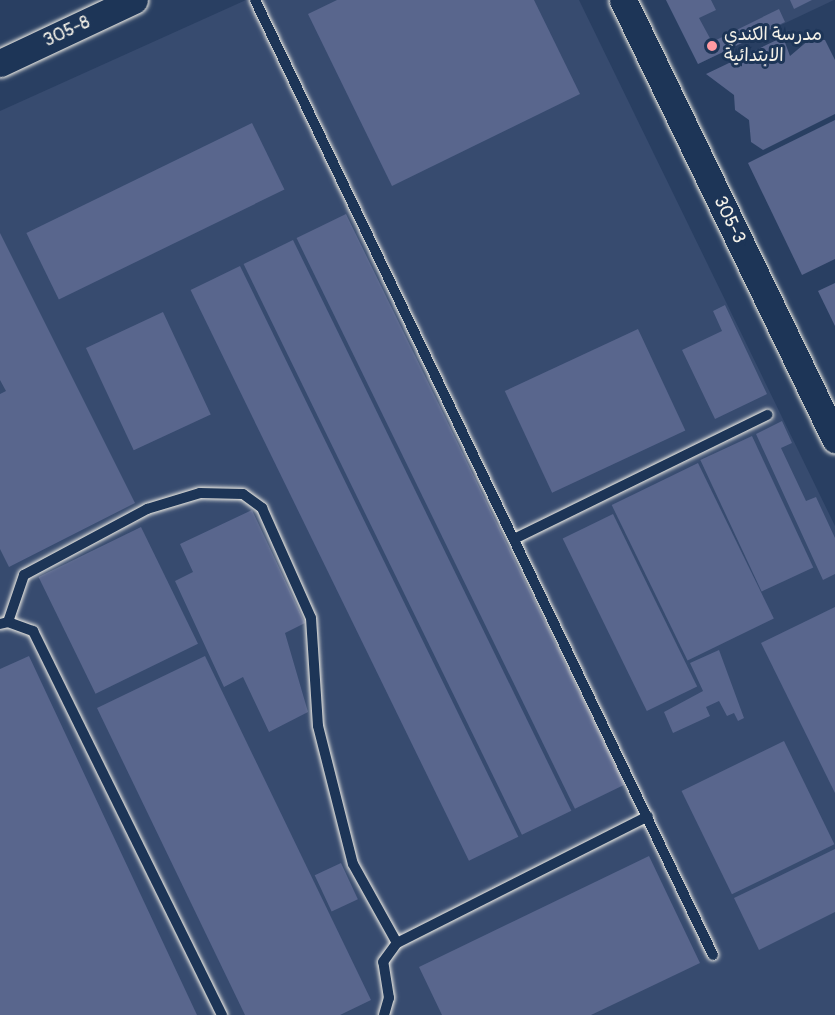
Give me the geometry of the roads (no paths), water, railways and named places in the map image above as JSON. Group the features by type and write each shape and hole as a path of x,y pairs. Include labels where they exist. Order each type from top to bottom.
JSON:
{"street":[{"name":"305-8","path":"2,58 134,0"},
{"name":"305-3","path":"623,0 835,439"}],"lane":[{"path":"255,0 516,538 713,956"},
{"path":"516,538 767,415"},
{"path":"222,1015 33,631 4,623 24,575 147,509 200,493 243,494 262,508 311,618 318,726 353,864 397,943"},
{"path":"384,1015 389,998 383,962 397,943 648,816"}],"place":[{"name":"مدرسة الكندي الابتدائية","path":"712,46"}]}
